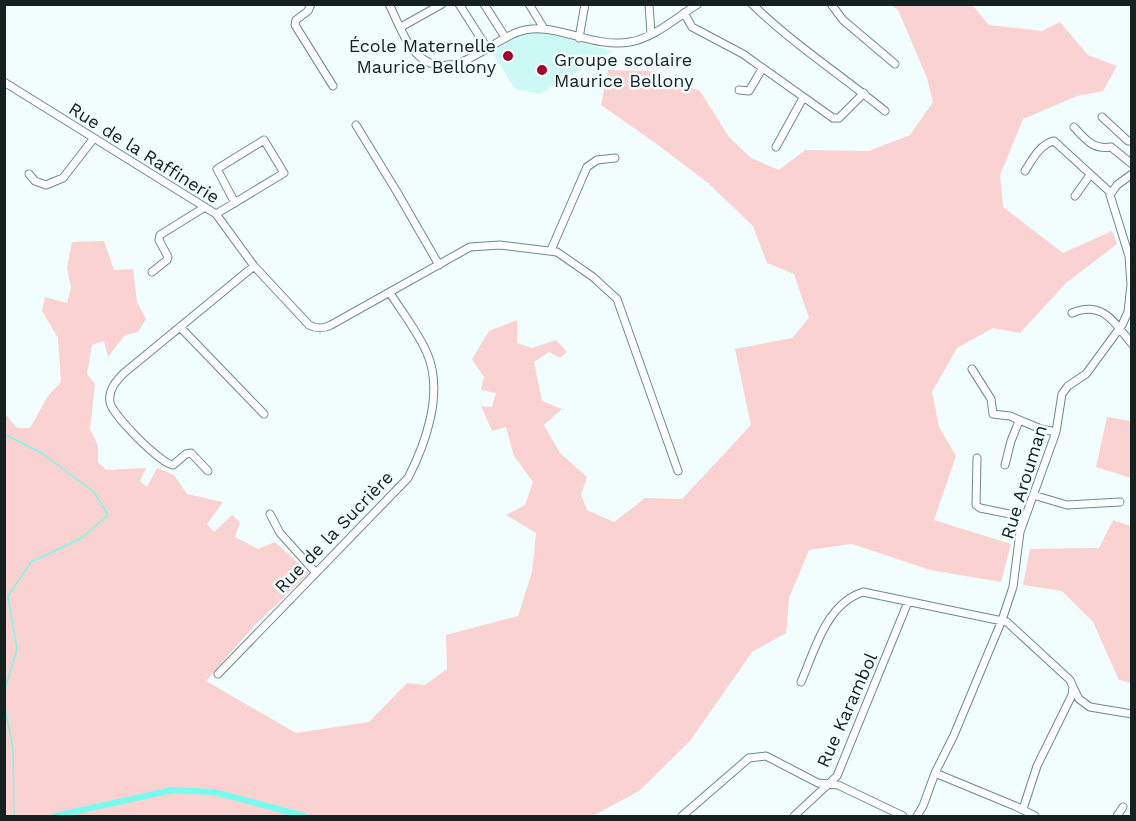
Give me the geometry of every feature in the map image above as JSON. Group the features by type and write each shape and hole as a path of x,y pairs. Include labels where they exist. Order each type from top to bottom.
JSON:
{"street":[{"path":"311,4 308,11 296,20 295,25 333,86"},
{"path":"389,4 417,54 431,63 446,66 464,61 519,31 543,27 579,38 608,43 632,42 651,34 698,4"},
{"path":"401,27 442,4"},
{"path":"459,4 487,48"},
{"path":"484,4 504,38"},
{"path":"530,4 543,27"},
{"path":"579,38 585,4"},
{"path":"649,4 651,34"},
{"path":"752,4 773,25 885,111"},
{"path":"831,4 859,35 895,64"},
{"path":"684,13 692,27 735,49 803,98 837,119 864,93"},
{"path":"739,90 749,91 762,69"},
{"name":"Rue de la Raffinerie","path":"4,82 216,214 254,266 309,325 318,328 331,325 470,247 500,245 551,250 562,255 593,277 617,299 678,471"},
{"path":"776,147 803,98"},
{"path":"1102,117 1128,141 1131,141"},
{"path":"356,125 398,192 439,265"},
{"path":"1074,127 1089,143 1099,147 1111,147 1131,164"},
{"path":"29,174 35,181 46,185 63,178 94,138"},
{"path":"216,214 235,203 284,173 264,140 217,169 235,203"},
{"path":"1025,171 1035,155 1048,143 1054,141 1111,193 1131,174"},
{"path":"551,250 587,167 597,160 615,158"},
{"path":"1075,196 1090,175"},
{"name":"Rue Arouman","path":"917,816 924,806 935,772 954,735 1002,620 1013,587 1020,532 1056,432 1062,394 1068,386 1086,374 1119,329 1128,312 1131,285 1129,256 1111,193"},
{"path":"152,272 168,257 159,240 160,235 205,207"},
{"path":"208,471 191,453 186,454 173,465 165,462 146,447 110,404 111,390 119,378 254,266"},
{"name":"Rue de la Sucrière","path":"218,674 408,478 419,457 425,439 433,392 431,370 427,353 390,293"},
{"path":"1072,313 1090,308 1101,311 1113,320 1131,344"},
{"path":"180,327 264,414"},
{"path":"972,369 991,399 993,414 1010,416 1041,429 1056,432"},
{"path":"1005,465 1019,421"},
{"path":"977,458 976,505 1024,517"},
{"path":"1033,495 1067,505 1120,502"},
{"path":"270,514 280,533 316,573"},
{"path":"801,682 830,617 848,599 863,592 1002,620 1010,624 1070,680 1079,699 1090,707 1131,714"},
{"name":"Rue Karambol","path":"794,816 837,776 908,602"},
{"path":"1023,809 1037,766 1072,695 1073,687"},
{"path":"682,816 748,758 757,756 766,756 818,783 838,785 903,816"},
{"path":"935,772 1035,816"},
{"path":"1117,816 1123,807"}],"shaded area":[{"path":"891,5 972,5 989,25 1042,31 1060,22 1088,55 1117,66 1103,91 1077,96 1023,119 1000,175 1003,207 1063,253 1112,231 1117,244 1066,283 1020,333 993,328 957,348 932,392 939,427 956,456 934,520 1011,544 1001,582 930,570 852,544 809,550 789,598 786,633 752,652 690,741 639,791 593,816 5,816 5,414 17,428 30,428 48,396 61,382 58,338 42,311 45,297 67,303 71,287 67,268 72,242 104,241 114,270 133,269 137,302 146,319 138,332 125,335 108,357 104,341 92,345 87,374 95,384 90,429 98,446 98,462 106,470 146,468 140,481 147,487 157,468 174,475 187,494 223,502 207,524 214,532 232,515 240,522 235,537 258,549 275,542 309,573 255,625 206,681 296,733 369,722 407,683 425,685 447,669 446,635 518,616 532,572 536,533 506,515 525,505 533,482 514,456 506,427 492,431 481,406 492,407 496,393 481,390 484,377 472,359 489,331 517,320 517,343 532,348 556,340 567,352 560,358 549,352 534,362 542,401 562,409 544,425 560,453 587,477 581,495 587,510 614,522 645,498 682,499 751,425 735,349 792,338 809,318 794,274 767,263 753,226 708,183 601,105 608,70 653,71 700,91 729,137 751,158 779,170 805,150 869,151 910,135 933,102 927,78 898,10"},
{"name":"Groupe scolaire Maurice Bellony","path":"538,31 612,51 540,94 515,89 491,50 521,34"},
{"path":"1107,417 1131,421 1131,478 1096,467"},
{"path":"1113,520 1131,526 1131,683 1119,680 1093,622 1062,591 1023,585 1030,549 1099,548"}],"waterway":[{"path":"4,434 43,454 94,492 108,515 82,538 31,562 8,596 17,649 4,693"},
{"path":"4,704 13,748 14,816"},
{"path":"55,816 172,790 214,792 304,816"}],"place":[{"name":"École Maternelle Maurice Bellony","path":"508,56"},
{"name":"Groupe scolaire Maurice Bellony","path":"542,70"}]}
